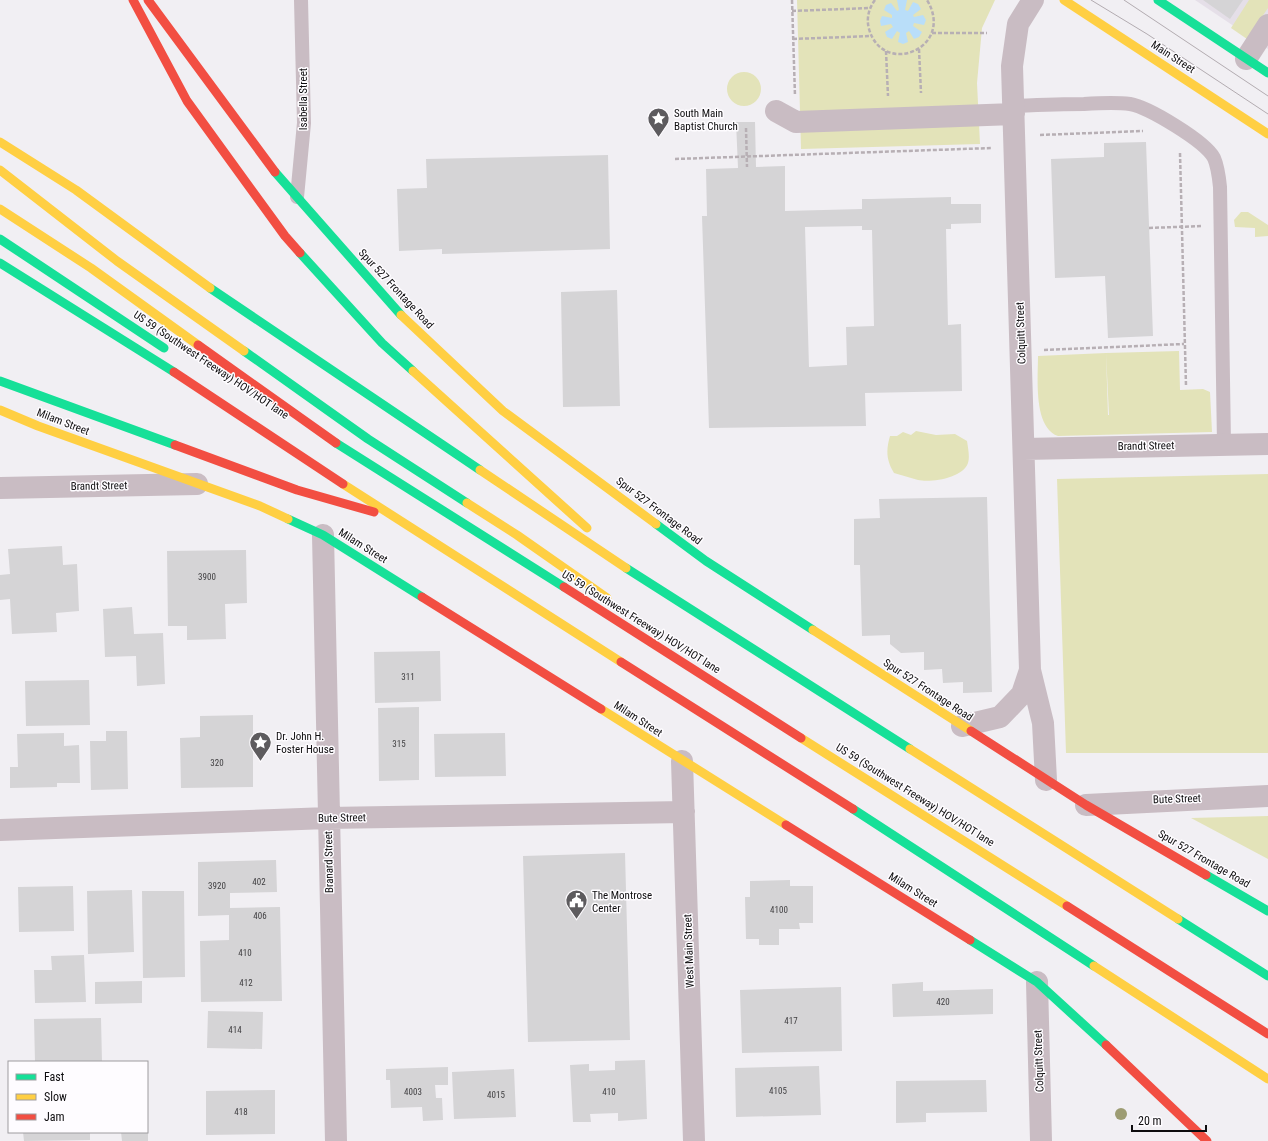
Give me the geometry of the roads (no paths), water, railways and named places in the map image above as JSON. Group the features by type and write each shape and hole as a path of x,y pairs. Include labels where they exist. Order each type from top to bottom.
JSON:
{"main road":[{"path":"133,0 187,101 285,236 382,343 644,580"},
{"name":"Spur 527 Frontage Road","path":"148,0 270,166 408,323 503,410 706,561 1086,805 1268,911"},
{"name":"Main Street","path":"1064,0 1268,134"},
{"path":"1158,0 1268,73"},
{"path":"0,142 76,190 198,280 644,580 1268,976"},
{"path":"0,170 117,261 362,434 517,535 615,603"},
{"path":"0,209 91,268 327,437"},
{"name":"US 59 (Southwest Freeway) HOV/HOT lane","path":"0,239 175,355"},
{"path":"0,263 169,369 394,518 948,870 1268,1079"},
{"path":"0,381 297,490 394,518"},
{"name":"Milam Street","path":"0,410 38,426 260,506 322,535 499,644 682,761 1037,982 1148,1083 1207,1141"},
{"name":"US 59 (Southwest Freeway) HOV/HOT lane","path":"307,434 327,437 1268,1034"},
{"path":"706,666 881,788"}],"street":[{"name":"Colquitt Street","path":"1032,0 1018,24 1012,66 1030,670 1043,723 1046,780"},
{"path":"1246,59 1268,25"},
{"path":"776,111 796,122 922,118 1014,110"},
{"name":"Brandt Street","path":"1024,449 1268,444"},
{"name":"Brandt Street","path":"0,488 197,484"},
{"name":"Branard Street","path":"322,535 336,1141"},
{"name":"Colquitt Street","path":"962,726 1000,717 1022,694 1030,670"},
{"name":"West Main Street","path":"682,761 694,1141"},
{"name":"Bute Street","path":"1086,805 1268,796"},
{"name":"Bute Street","path":"0,830 328,818 684,812"},
{"name":"Colquitt Street","path":"1037,982 1041,1141"}],"lane":[{"name":"Isabella Street","path":"298,197 304,123 301,0"},
{"path":"1014,110 1114,103 1131,104 1150,112 1206,147 1214,158 1219,180 1221,226 1224,444"}],"water":[{"path":"897,0 907,0 905,10 908,11 913,2 918,4 921,9 913,15 914,17 923,15 926,20 924,25 914,23 913,26 922,32 919,37 914,39 909,31 906,33 908,42 903,44 898,42 900,33 897,31 892,39 887,37 885,32 893,27 891,24 881,26 880,21 882,16 892,18 892,15 884,10 886,5 891,3 897,11 899,10"}],"tram line":[{"path":"1091,0 1147,34 1268,114"},
{"path":"1124,0 1268,96"}],"place":[{"name":"South Main Baptist Church","path":"658,138"},
{"name":"Dr. John H. Foster House","path":"261,762"},
{"name":"The Montrose Center","path":"576,920"}]}
